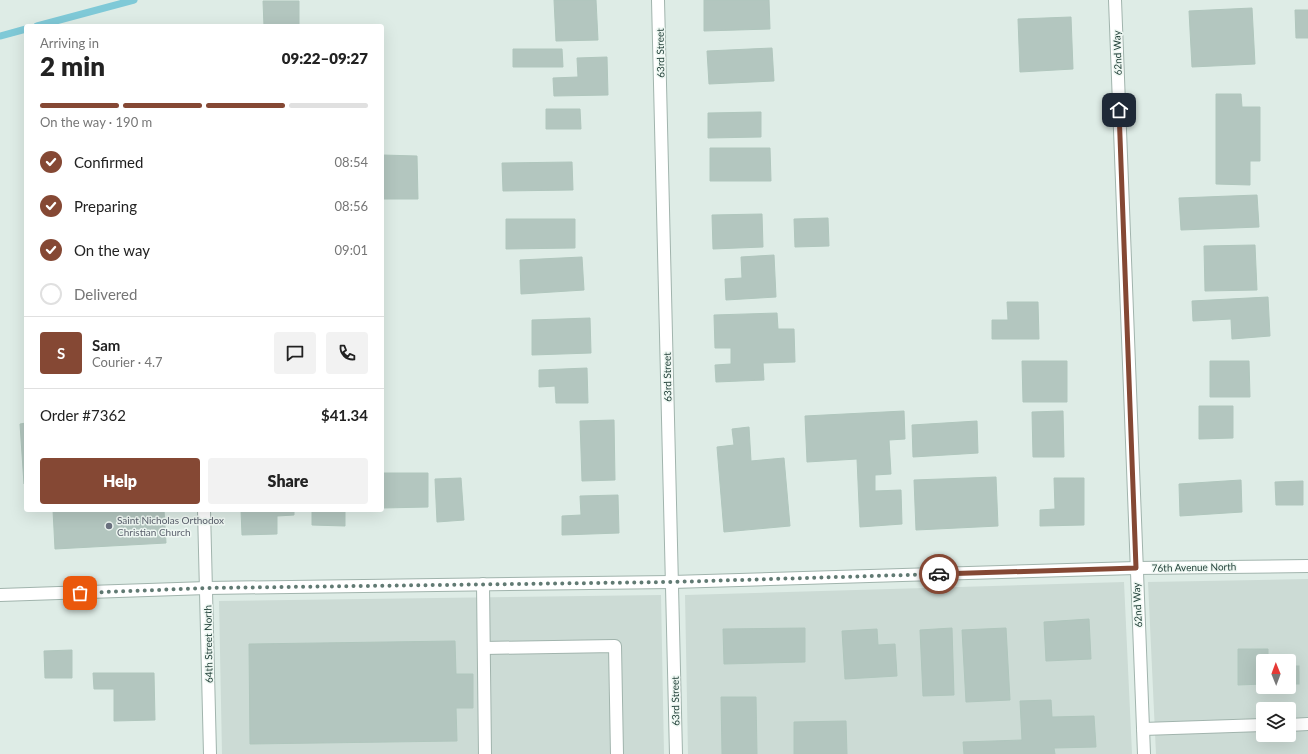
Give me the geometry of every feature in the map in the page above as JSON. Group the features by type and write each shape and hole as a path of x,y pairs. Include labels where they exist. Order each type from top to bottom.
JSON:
{"street":[{"name":"63rd Street","path":"658,0 676,754"},
{"name":"62nd Way","path":"1115,0 1144,754"},
{"name":"64th Street North","path":"204,512 210,754"},
{"name":"76th Avenue North","path":"0,596 207,588 672,582 1136,568 1308,566"},
{"path":"483,584 486,754"},
{"path":"484,648 615,646 617,754"},
{"path":"1296,725 1308,724"},
{"path":"1143,728 1256,725"}],"shaded area":[{"path":"1308,579 1308,754 1156,754 1148,582"},
{"path":"1124,582 1132,754 688,754 685,595"},
{"path":"661,595 664,754 222,754 219,601"}],"building":[{"path":"554,0 596,0 598,40 556,41"},
{"path":"704,0 769,0 770,29 704,31"},
{"path":"263,1 299,1 299,24 264,24"},
{"path":"1252,8 1255,64 1192,67 1189,11"},
{"path":"1295,10 1308,10 1308,38 1296,38"},
{"path":"1071,17 1073,69 1020,72 1018,19"},
{"path":"772,48 774,81 709,84 707,51"},
{"path":"513,49 562,49 563,67 513,67"},
{"path":"607,57 608,95 554,96 553,78 578,77 577,58"},
{"path":"1216,94 1241,94 1242,107 1260,107 1260,161 1250,161 1250,185 1216,184"},
{"path":"546,109 580,109 581,129 546,129"},
{"path":"761,112 761,137 708,138 708,113"},
{"path":"710,148 770,148 771,181 710,181"},
{"path":"384,155 417,156 418,199 384,199"},
{"path":"572,162 573,190 503,191 502,163"},
{"path":"1257,195 1259,227 1181,230 1179,198"},
{"path":"762,214 763,247 713,249 712,215"},
{"path":"828,218 829,246 795,247 794,219"},
{"path":"506,219 575,219 575,248 506,249"},
{"path":"1255,245 1257,290 1205,291 1204,246"},
{"path":"774,255 776,297 726,300 725,279 742,278 741,257"},
{"path":"582,257 584,290 521,294 520,260"},
{"path":"1268,297 1270,336 1232,339 1231,319 1193,321 1192,301"},
{"path":"1007,302 1038,302 1039,339 992,339 992,320 1008,320"},
{"path":"777,313 778,329 794,329 795,362 763,363 764,380 716,382 715,365 731,364 731,348 715,348 714,315"},
{"path":"590,318 591,353 532,355 532,320"},
{"path":"1022,361 1067,361 1067,402 1023,402"},
{"path":"1210,361 1249,361 1250,397 1210,397"},
{"path":"587,368 588,403 556,403 555,386 539,387 539,370"},
{"path":"1199,406 1233,406 1233,438 1199,439"},
{"path":"904,411 905,439 889,440 891,474 875,475 875,491 901,490 902,524 860,527 857,459 807,462 805,416"},
{"path":"1063,411 1064,457 1033,457 1032,412"},
{"path":"614,420 615,480 582,481 580,421"},
{"path":"977,421 978,453 913,457 912,425"},
{"path":"24,423 24,484 20,424"},
{"path":"749,427 751,461 784,458 790,526 724,532 717,447 734,445 732,429"},
{"path":"384,473 428,473 428,507 384,508"},
{"path":"996,477 998,526 916,530 914,480"},
{"path":"461,478 464,520 437,522 435,479"},
{"path":"1054,478 1084,478 1084,525 1040,526 1040,510 1055,509"},
{"path":"1241,480 1242,512 1180,516 1179,484"},
{"path":"1303,481 1303,505 1276,505 1275,482"},
{"path":"618,495 619,533 562,535 562,516 581,515 580,496"},
{"name":"Saint Nicholas Orthodox Christian Church","path":"53,512 164,512 166,543 55,549"},
{"path":"241,512 294,512 294,515 277,516 277,534 242,535"},
{"path":"312,512 345,512 345,526 312,525"},
{"path":"1089,619 1091,659 1046,661 1044,622"},
{"path":"805,628 805,662 724,664 723,629"},
{"path":"952,628 954,695 923,696 920,630"},
{"path":"1006,628 1010,700 966,702 962,630"},
{"path":"877,629 878,645 895,644 897,676 845,679 842,631"},
{"path":"455,641 456,674 473,674 473,708 456,708 457,741 250,744 249,644"},
{"path":"1238,649 1268,649 1268,654 1256,654 1256,684 1238,685"},
{"path":"72,650 72,678 45,678 44,651"},
{"path":"1296,666 1299,666 1299,684 1296,684"},
{"path":"93,673 154,673 155,720 114,721 114,689 94,689"},
{"path":"721,697 756,697 757,754 722,754"},
{"path":"1051,700 1052,717 1094,716 1096,747 1054,748 1055,754 964,754 963,742 1022,740 1020,701"},
{"path":"846,721 847,754 794,754 794,722"}],"waterway":[{"path":"44,24 134,0"},
{"path":"0,36 24,30"}],"way so far":[{"path":"80,593 207,588 672,582 939,574"}],"place":[{"name":"Saint Nicholas Orthodox Christian Church","path":"109,526"}],"route":[{"path":"939,574 1136,568 1119,110"}]}
